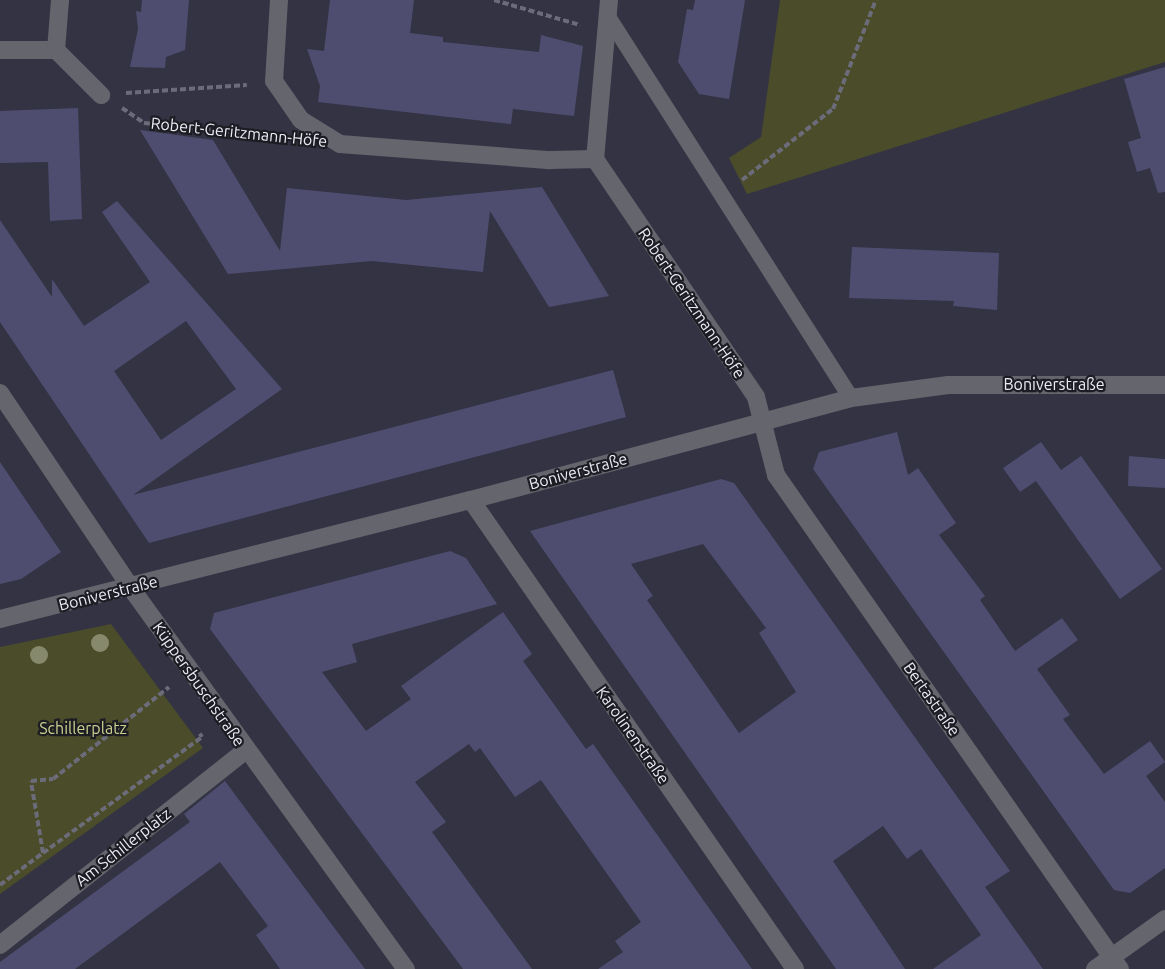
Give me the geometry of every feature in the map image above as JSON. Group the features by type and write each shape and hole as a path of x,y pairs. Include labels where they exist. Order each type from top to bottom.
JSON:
{"street":[{"path":"56,50 60,0"},
{"path":"274,81 279,0"},
{"path":"595,159 607,16"},
{"path":"0,50 56,50 101,95"},
{"name":"Robert-Geritzmann-Höfe","path":"274,81 301,120 340,144 550,160 595,159 756,397 764,421"},
{"name":"Boniverstraße","path":"0,619 131,588 471,500 851,398 948,385 1165,385"},
{"name":"Küppersbuschstraße","path":"0,393 131,588 406,969"},
{"name":"Bertastraße","path":"764,421 776,475 1116,963"},
{"name":"Karolinenstraße","path":"471,500 795,969"},
{"name":"Am Schillerplatz","path":"0,945 246,750"},
{"path":"1095,969 1116,963 1165,919"}],"lane":[{"path":"607,16 851,398"}],"path":[{"path":"494,0 607,16"},
{"path":"723,195 832,109 876,0"},
{"path":"101,95 274,81"},
{"name":"Robert-Geritzmann-Höfe","path":"101,95 144,123 283,138"},
{"path":"43,853 31,781 53,779 191,669"},
{"path":"168,687 175,697"},
{"path":"0,885 202,736 195,727"}],"green space":[{"path":"780,0 1165,0 1165,62 747,194 729,158 761,137"},
{"name":"Schillerplatz","path":"111,624 203,748 0,894 0,647"}],"building":[{"path":"142,0 189,0 185,50 166,57 165,68 130,67 138,29 136,11 141,12"},
{"path":"330,0 414,0 410,33 443,37 443,42 539,52 541,35 583,46 574,116 513,109 511,124 318,102 320,86 307,49 324,51"},
{"path":"695,0 745,0 729,99 699,94 678,62 687,9 693,10"},
{"path":"1165,67 1165,192 1158,193 1150,168 1137,172 1128,142 1141,138 1124,79"},
{"path":"78,108 82,219 50,221 48,162 0,163 0,111"},
{"path":"140,130 213,140 280,251 287,188 406,200 542,187 609,296 549,307 490,211 483,272 372,261 228,274"},
{"path":"117,201 282,389 133,495 613,370 626,417 149,543 0,322 0,220 52,297 52,279 84,326 150,282 102,212","holes":["186,321 236,389 161,440 114,371"]},
{"path":"852,247 999,253 997,310 953,306 954,301 849,298"},
{"path":"897,432 908,475 918,468 956,523 939,535 985,596 980,600 1015,651 1062,618 1078,640 1037,669 1070,715 1063,719 1104,774 1150,741 1165,762 1146,776 1165,802 1165,868 1130,893 1114,890 813,469 819,452"},
{"path":"1041,442 1061,470 1081,456 1162,569 1120,599 1036,481 1020,492 1003,468"},
{"path":"1129,456 1165,459 1165,488 1128,486"},
{"path":"0,462 61,552 21,579 0,584"},
{"path":"721,479 734,483 1010,871 985,887 1043,969 933,969 981,935 921,849 907,859 883,826 833,861 905,969 836,969 530,531","holes":["703,544 766,628 759,633 796,692 739,733 647,600 653,596 631,564"]},
{"path":"450,551 466,558 497,604 352,644 357,662 322,672 366,731 411,699 401,686 503,612 532,654 523,661 586,749 593,744 752,969 598,969 623,952 615,941 641,922 541,780 515,797 480,748 475,752 469,744 415,782 446,822 432,832 532,969 463,969 210,629 214,613"},
{"path":"225,781 365,969 280,969 256,935 268,926 220,862 75,969 0,969 0,962 190,822 184,814"}]}
